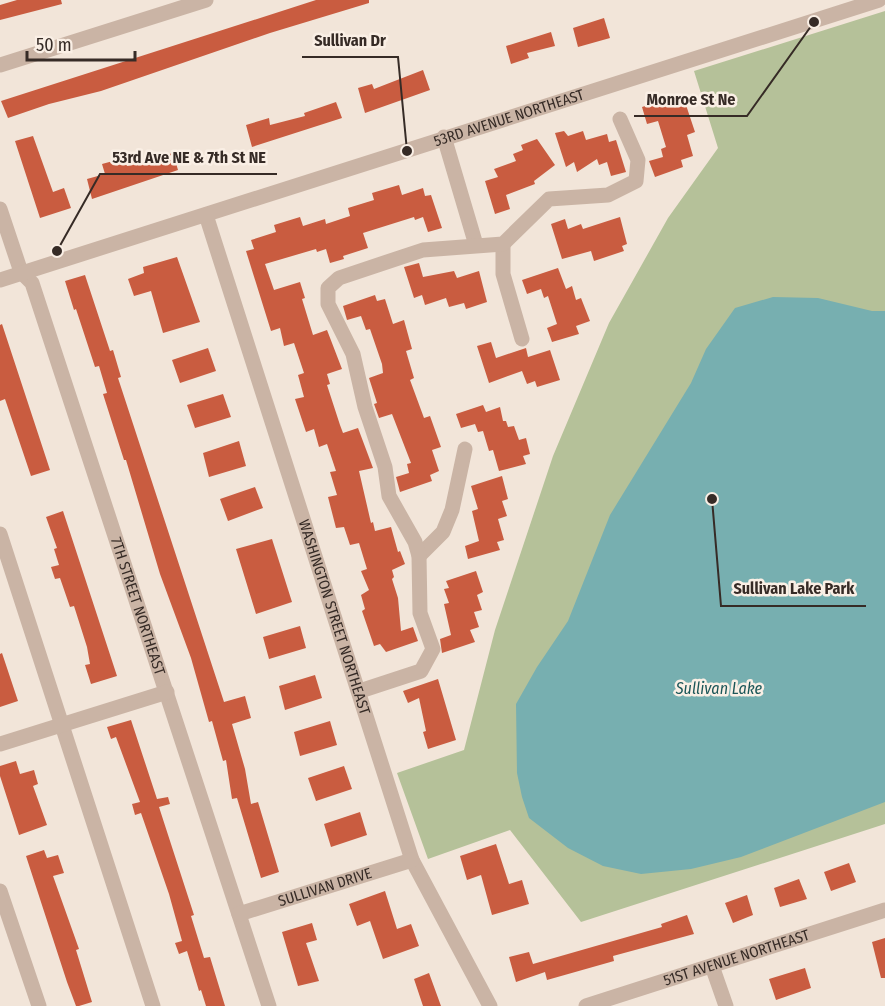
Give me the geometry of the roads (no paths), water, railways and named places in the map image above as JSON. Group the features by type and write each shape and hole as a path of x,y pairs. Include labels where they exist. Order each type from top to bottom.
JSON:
{"street":[{"path":"0,65 206,0"},
{"name":"53RD AVENUE NORTHEAST","path":"0,280 863,2 879,0"},
{"path":"360,691 421,670 433,649 420,613 419,556 415,542 389,496 385,467 365,407 353,354 328,304 328,288 339,278 423,250 503,244 549,199 608,195 636,181 638,160 620,119"},
{"path":"444,137 476,245"},
{"name":"7TH STREET NORTHEAST","path":"0,209 21,272 32,283 269,1006"},
{"name":"WASHINGTON STREET NORTHEAST","path":"206,215 360,691 412,860 490,1006"},
{"path":"503,244 503,273 522,339"},
{"path":"419,556 443,532 452,510 465,449"},
{"path":"0,534 153,1006"},
{"path":"0,744 167,692"},
{"name":"SULLIVAN DRIVE","path":"239,914 412,860"},
{"path":"0,891 39,1006"},
{"name":"51ST AVENUE NORTHEAST","path":"586,1006 885,910"},
{"path":"712,966 726,1006"}],"water":[{"name":"Sullivan Lake","path":"773,297 818,298 872,311 885,311 885,802 741,857 691,869 641,874 603,866 568,848 529,818 517,773 516,704 537,667 568,621 610,515 691,383 706,349 735,308"}],"place":[{"name":"Monroe St Ne","path":"814,22"},
{"name":"Sullivan Dr","path":"407,151"},
{"name":"53rd Ave NE & 7th St NE","path":"57,251"},
{"name":"Sullivan Lake Park","path":"712,499"}]}
